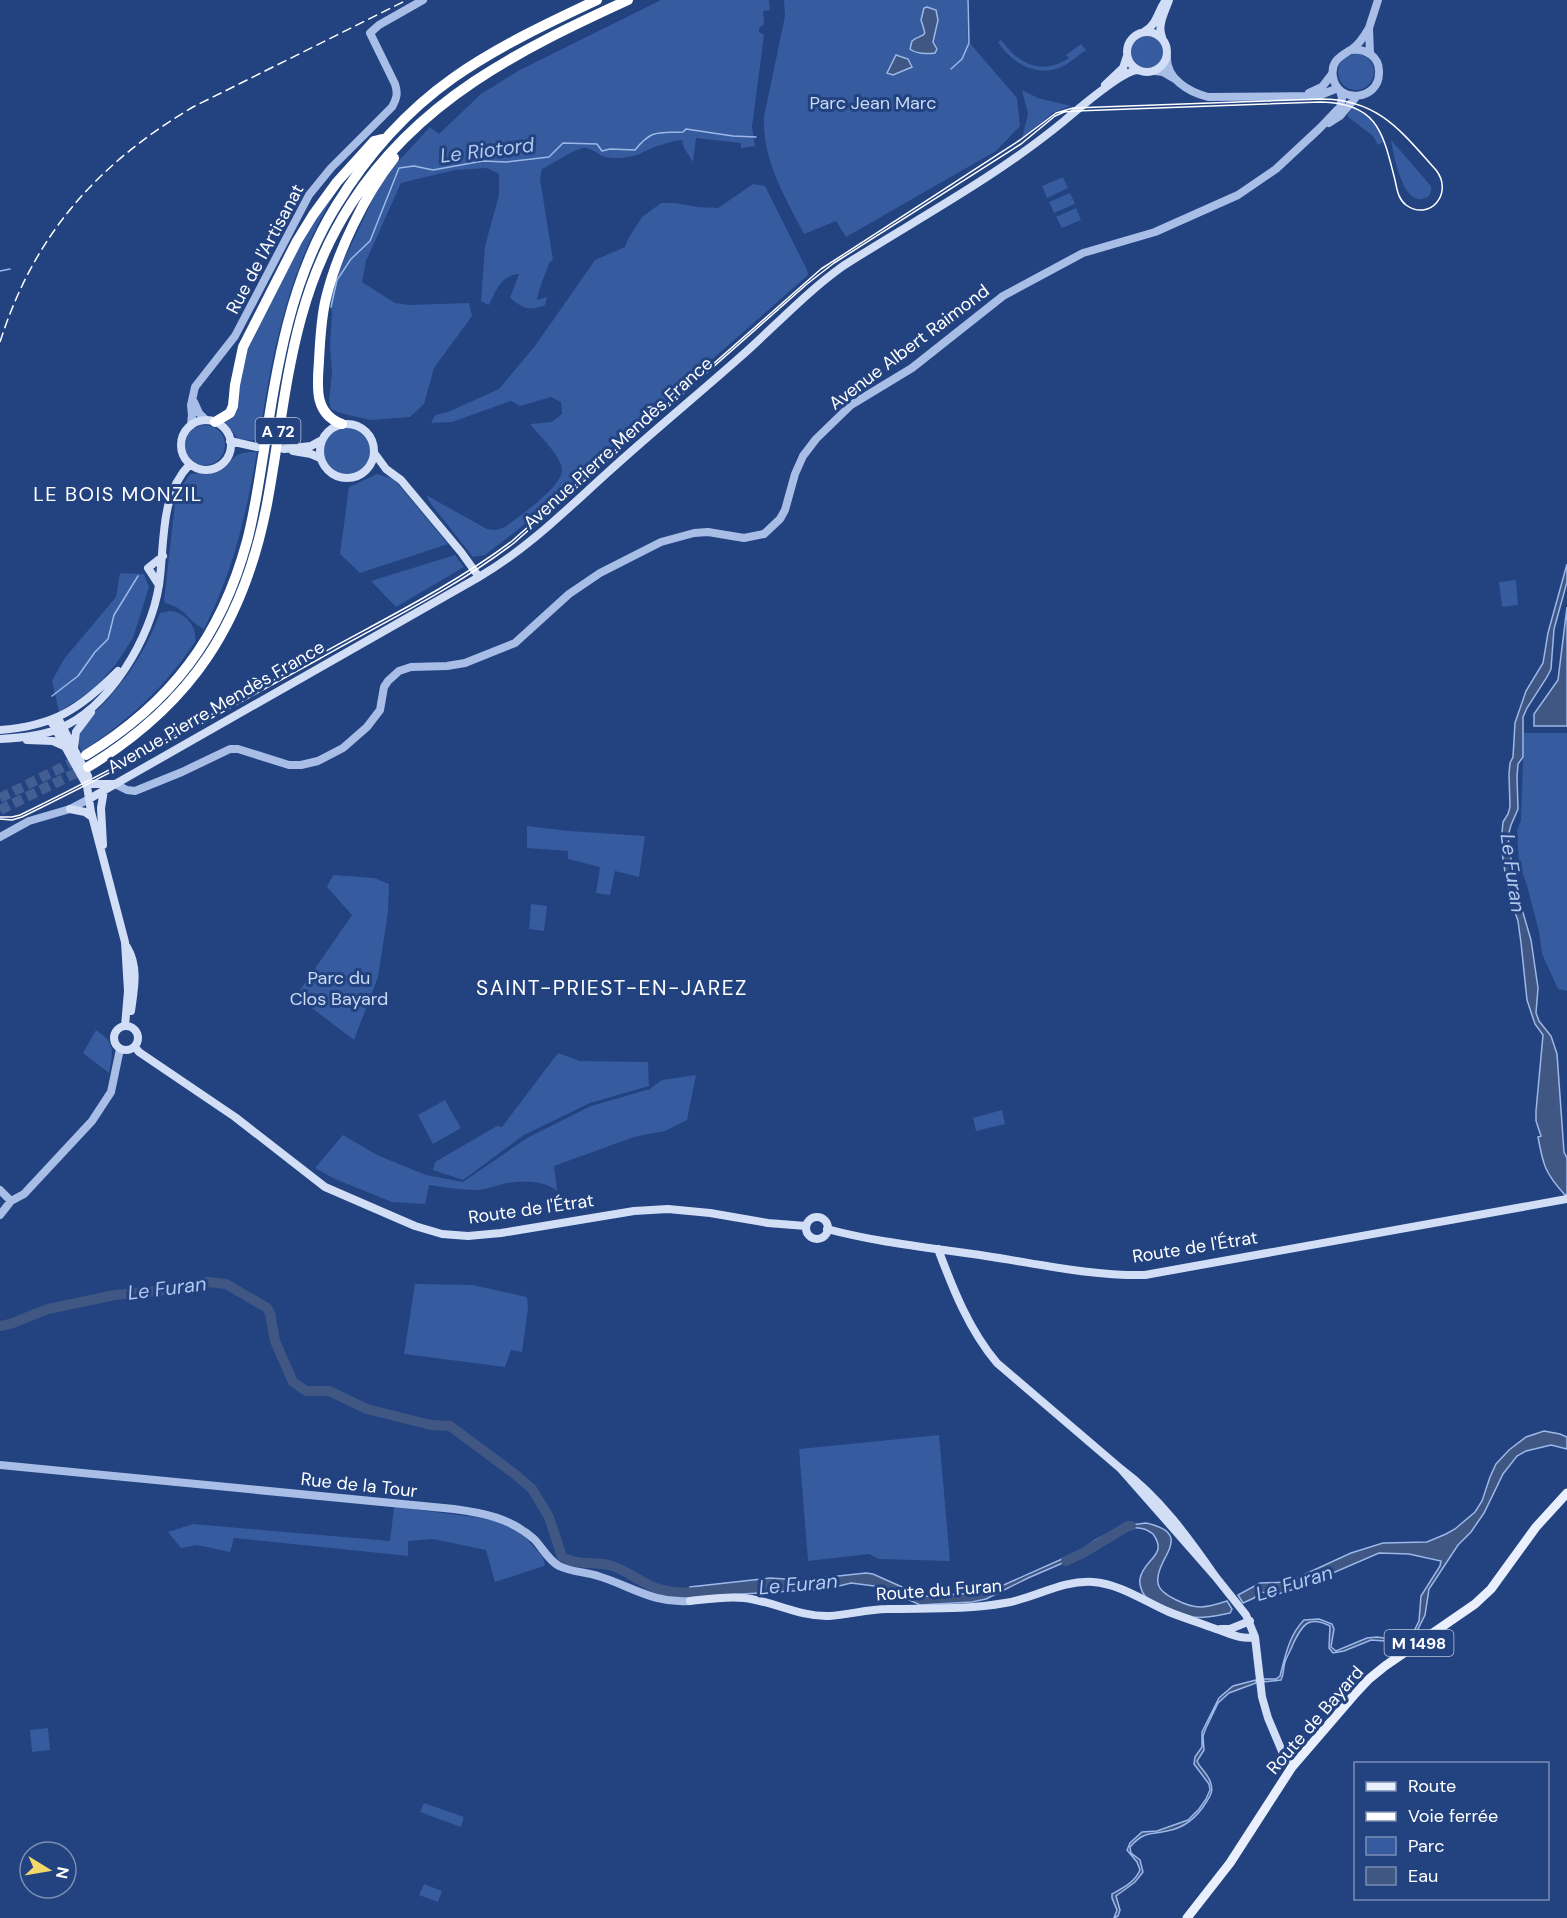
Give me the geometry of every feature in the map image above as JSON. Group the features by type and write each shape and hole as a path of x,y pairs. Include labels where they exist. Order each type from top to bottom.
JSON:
{"highway":[{"name":"A 72","path":"86,755 136,720 165,693 188,667 219,619 248,539 277,370 291,311 313,250 334,208 354,178 385,139 421,104 453,78 515,40 597,0"},
{"name":"A 72","path":"88,767 135,736 176,699 208,657 232,616 260,539 289,364 308,294 323,254 350,205 374,172 404,138 442,104 492,69 555,34 628,0"},
{"path":"342,423 332,420 323,411 320,401 318,372 325,300 341,256 365,202 380,176 398,152 404,138"},
{"path":"211,421 230,413 243,347 297,241 313,215 337,182 374,141 385,139"}],"main road":[{"path":"1100,91 1123,68 1129,43 1152,26 1161,6 1167,0"},
{"path":"1127,56 1131,65 1144,72 1155,71 1162,66 1167,57 1167,46 1160,33 1160,26 1167,0"},
{"path":"1144,32 1154,32 1162,38"},
{"name":"Avenue Pierre Mendès France","path":"92,798 504,562 531,542 823,280 1019,156 1100,91 1129,72 1138,70"},
{"path":"211,421 222,426 228,433 230,446 227,458 221,465 206,470 190,464 182,452 181,445 191,425 211,421"},
{"path":"320,458 284,449 311,446 320,441 329,430 342,423 354,424 368,433 375,454 386,469 401,480 479,577"},
{"path":"320,441 320,458 325,468 338,477 352,478 368,469 386,469"},
{"path":"368,469 375,454"},
{"path":"74,749 76,732 111,688 149,625 159,585 166,514 174,485 190,464"},
{"path":"159,585 148,568 163,556"},
{"path":"0,730 55,719 79,705 129,660"},
{"path":"0,739 59,729 94,707"},
{"path":"55,719 64,747 92,798 104,861"},
{"path":"59,729 74,749 91,783 92,817 135,971 127,1026"},
{"path":"12,738 53,741 64,747"},
{"path":"91,783 115,783"},
{"path":"104,790 101,808 104,861"},
{"path":"70,809 86,812 92,817"},
{"path":"127,1026 135,1029 138,1041 135,1047 129,1050 120,1049 115,1042 114,1035 118,1028 127,1026"},
{"name":"Route de l'Étrat","path":"135,1047 139,1052 235,1117 325,1187 369,1208 442,1234 468,1236 501,1233 634,1211 668,1209 806,1226"},
{"name":"Route de l'Étrat","path":"827,1229 874,1240 1095,1273 1145,1275 1563,1199"},
{"path":"818,1217 824,1220 827,1229 824,1235 816,1238 809,1235 806,1226 809,1220 818,1217"},
{"path":"939,1249 948,1275 981,1344 997,1363 1138,1482 1173,1520 1250,1621 1255,1637 1262,1697 1268,1719 1285,1758 1292,1767"},
{"path":"948,1275 951,1251"},
{"name":"Route de Bayard","path":"1187,1918 1230,1863 1292,1767 1369,1679 1475,1604 1491,1589 1544,1518 1567,1492"},
{"name":"Route du Furan","path":"690,1601 726,1597 744,1598 801,1613 829,1616 879,1609 936,1610 999,1604 1026,1598 1063,1584 1091,1582 1125,1590 1170,1612 1237,1637 1255,1637"},
{"path":"1218,1629 1230,1629 1250,1621"}],"street":[{"name":"Rue de l'Artisanat","path":"191,425 191,405 195,387 235,336 309,195 331,168 392,107 396,100 398,92 395,84 370,33 379,25 423,0"},
{"path":"1370,54 1370,28 1378,0"},
{"path":"1305,94 1322,87 1332,74 1339,56 1351,50 1370,28"},
{"path":"1332,74 1339,89 1348,95 1357,96 1370,92 1378,79 1377,63 1370,54 1361,50 1351,50"},
{"path":"1167,57 1167,65 1176,79"},
{"path":"1155,71 1163,72 1195,94 1208,98 1305,94 1318,96 1339,89"},
{"name":"Avenue Albert Raimond","path":"115,783 127,790 135,791 230,749 238,749 283,764 295,765 318,761 344,748 358,737 376,717 380,710 384,687 399,671 411,667 458,665 515,643 569,594 600,573 661,542 694,533 708,532 744,538 764,534 780,519 785,510 795,474 803,456 816,439 851,405 912,368 1003,296 1083,253 1155,232 1238,195 1276,169 1320,128 1340,107 1342,98 1339,89"},
{"name":"Avenue Albert Raimond","path":"1320,128 1340,116 1357,96"},
{"path":"193,395 194,405 211,421"},
{"path":"0,837 29,821 70,809 92,798"},
{"path":"0,1215 11,1201 24,1194 92,1121 111,1092 120,1049"},
{"path":"0,1190 11,1201"},
{"name":"Rue de la Tour","path":"0,1465 488,1514 511,1522 524,1531 557,1565 603,1577 651,1597 670,1601 690,1601"}],"green space":[{"path":"661,0 769,0 770,10 763,11 764,24 759,28 759,32 764,35 752,127 755,146 741,148 741,143 696,138 693,162 682,140 623,158 605,157 584,148 542,169 540,179 553,260 549,263 537,300 547,297 545,305 535,308 523,306 510,298 519,274 503,281 489,305 481,301 485,246 499,195 499,174 487,168 455,170 401,183 366,261 362,282 395,303 409,305 469,303 472,316 434,368 424,404 410,417 370,420 331,409 329,401 332,373 330,300 341,266 383,178 430,127 439,134 481,94 518,71"},
{"name":"Parc Jean Marc","path":"784,0 967,0 968,41 1017,98 1020,126 996,151 846,237 836,221 804,234 776,178 764,133 764,117 785,16"},
{"path":"1148,35 1160,40 1165,52 1160,64 1148,69 1136,64 1131,52 1136,40"},
{"path":"1001,40 1023,61 1040,67 1059,63 1069,58 1066,55 1081,44 1086,50 1057,69 1037,70 1028,68 1011,57 998,42"},
{"path":"1356,54 1369,59 1374,72 1369,85 1356,90 1343,85 1338,72 1343,59"},
{"path":"1022,90 1038,98 1071,106 1054,112 1022,138 1028,114"},
{"path":"1353,107 1372,121 1384,142 1378,145 1373,136 1348,117"},
{"path":"1391,141 1431,186 1427,197 1417,199 1405,188 1397,168"},
{"path":"1063,177 1068,188 1047,198 1042,186"},
{"path":"753,184 765,186 808,275 525,524 485,555 473,557 426,495 487,529 496,530 505,527 539,501 561,476 562,469 558,458 530,424 552,422 562,414 561,402 551,397 520,406 511,401 452,422 431,423 435,415 448,412 499,389 535,346 595,260 625,247 642,217 661,203 718,208"},
{"path":"340,186 322,216 295,277 277,341 259,441 238,439 224,421 244,353 308,227"},
{"path":"1070,193 1075,204 1054,213 1049,202"},
{"path":"1076,208 1081,220 1062,228 1056,217"},
{"path":"205,425 213,426 219,431 224,437 224,453 219,459 213,464 205,465 197,464 191,459 186,453 185,445 186,437 191,431 197,426"},
{"path":"347,426 365,433 372,451 365,469 347,476 329,469 322,451 329,433"},
{"path":"257,452 243,521 231,565 204,629 183,611 165,603 164,600 176,495 190,474 215,472 238,455"},
{"path":"377,474 394,479 448,544 360,573 340,554 349,487"},
{"path":"455,555 464,567 396,607 371,581"},
{"path":"120,573 144,574 149,587 133,638 116,664 94,689 59,712 52,681 64,659 116,597"},
{"path":"1516,580 1518,605 1502,607 1499,582"},
{"path":"170,611 181,614 189,621 194,631 195,642 170,675 144,703 82,752 79,739 85,725 134,666 160,613"},
{"path":"1524,733 1567,733 1567,991 1558,989 1542,954 1527,885 1519,864 1517,831 1521,820"},
{"path":"527,826 645,836 639,877 615,871 610,895 596,893 600,867 568,859 568,851 527,848"},
{"name":"Parc du Clos Bayard","path":"333,875 374,878 389,884 388,912 378,977 354,1040 296,996 352,915 327,887"},
{"path":"531,904 547,906 544,931 529,929"},
{"path":"96,1030 107,1039 112,1048 109,1073 83,1053"},
{"path":"558,1053 580,1061 648,1062 649,1086 590,1103 524,1135 463,1180 433,1170 435,1162 497,1126 502,1127"},
{"path":"696,1075 687,1120 665,1131 634,1137 554,1166 557,1191 540,1183 527,1182 507,1183 476,1190 429,1185 425,1204 392,1202 335,1179 315,1168 343,1135 377,1155 426,1175 463,1182 527,1138 591,1106 650,1089 662,1080"},
{"path":"445,1100 461,1128 433,1144 418,1115"},
{"path":"1002,1110 1005,1124 976,1131 973,1118"},
{"path":"415,1284 473,1285 527,1297 528,1308 522,1352 511,1350 505,1367 404,1354"},
{"path":"939,1435 950,1561 879,1559 869,1554 808,1561 799,1449"},
{"path":"394,1507 505,1523 526,1538 542,1556 545,1564 495,1582 486,1550 433,1539 408,1541 408,1556 234,1538 230,1552 197,1545 181,1548 168,1532 193,1524 390,1541"},
{"path":"48,1728 50,1750 32,1752 30,1730"},
{"path":"424,1803 464,1817 461,1827 420,1812"},
{"path":"424,1884 442,1891 438,1902 419,1895"}],"water":[{"path":"924,8 936,10 938,20 933,42 937,49 935,53 919,53 910,49 912,41 925,33 921,20"},
{"path":"896,55 908,59 912,67 893,75 887,73"},
{"path":"1567,564 1567,582 1554,629 1551,669 1523,717 1523,757 1518,764 1517,777 1518,809 1508,836 1514,882 1531,940 1538,988 1536,1013 1539,1021 1551,1036 1557,1054 1564,1152 1567,1158 1567,1194 1565,1195 1546,1168 1538,1137 1541,1136 1536,1121 1536,1111 1543,1035 1535,1024 1527,1000 1518,921 1505,872 1501,845 1503,822 1510,807 1509,774 1513,757 1515,723 1526,691 1543,663 1548,633"},
{"path":"1567,607 1567,726 1534,726 1534,714 1558,680"},
{"path":"1544,1431 1567,1437 1567,1449 1551,1445 1526,1451 1517,1456 1503,1474 1484,1513 1471,1532 1458,1545 1429,1589 1425,1615 1416,1633 1400,1642 1371,1640 1333,1653 1329,1648 1330,1626 1311,1622 1303,1627 1296,1637 1285,1662 1281,1680 1264,1682 1264,1679 1276,1679 1280,1676 1291,1639 1304,1620 1319,1619 1332,1624 1334,1629 1331,1647 1336,1651 1367,1638 1397,1640 1413,1633 1419,1621 1421,1596 1441,1561 1409,1554 1379,1553 1298,1588 1278,1594 1260,1592 1243,1603 1238,1595 1260,1583 1288,1582 1351,1553 1383,1543 1427,1542 1446,1534 1475,1512 1482,1501 1496,1464 1509,1450 1526,1437"},
{"path":"1146,1523 1161,1528 1169,1534 1171,1540 1170,1548 1158,1574 1158,1583 1163,1592 1182,1603 1200,1607 1227,1601 1232,1609 1230,1613 1193,1617 1148,1599 1141,1588 1140,1579 1142,1572 1157,1553 1157,1541 1153,1534 1145,1529 1136,1528 1117,1532 1065,1562 986,1599 972,1602 920,1605 882,1587 851,1583 827,1589 690,1597 690,1587 770,1578 801,1580 866,1573 902,1587 917,1597 988,1592 1080,1551 1123,1526"},
{"path":"1256,1680 1256,1683 1229,1693 1218,1703 1206,1728 1203,1736 1204,1750 1197,1761 1208,1777 1212,1791 1203,1806 1185,1824 1143,1836 1130,1847 1131,1853 1140,1860 1143,1872 1135,1882 1116,1896 1120,1910 1118,1916 1114,1918 1117,1910 1112,1894 1132,1881 1140,1870 1137,1862 1127,1850 1130,1843 1142,1832 1157,1831 1188,1820 1199,1809 1210,1790 1209,1784 1194,1764 1195,1757 1202,1747 1202,1732 1219,1698 1233,1686"}],"waterway":[{"name":"Le Riotord","path":"951,69 962,59 969,43 968,0"},
{"name":"Le Riotord","path":"331,307 337,280 351,259 370,241 399,168 414,166 433,170 483,161 506,162 549,157 563,143 597,144 602,151 635,150 651,135 683,132 686,129 756,137"},
{"path":"0,271 10,269"},
{"path":"52,696 78,676 95,652 108,639 114,615 138,576"},
{"name":"Le Furan","path":"0,1326 48,1309 115,1295 157,1291 208,1282 226,1284 267,1308 275,1341 293,1382 306,1391 329,1391 367,1409 431,1425 450,1426 516,1475 532,1489 549,1517 562,1557 573,1561 609,1565 661,1590 703,1592"},
{"name":"Le Furan","path":"1066,1561 1131,1526"}],"tunnel":[{"path":"0,798 81,758"},
{"path":"0,810 86,768"}],"tram line":[{"path":"0,817 20,815 132,758 465,573 512,541 821,269 1020,140 1056,113 1073,108 1341,100 1373,111 1387,120 1411,142 1441,179 1441,196 1431,207 1423,210 1406,205 1398,194 1386,148 1375,124 1355,108 1340,104 1321,102 1064,112 1055,116 1021,144 834,263 807,284 514,543 491,560 418,604 134,760 22,817 12,820 0,819"}],"railway":[{"path":"0,342 31,268 51,236 73,206 127,153 193,107 407,0"}],"district":[{"name":"LE BOIS MONZIL","path":"118,494"},
{"name":"SAINT-PRIEST-EN-JAREZ","path":"612,988"}]}
